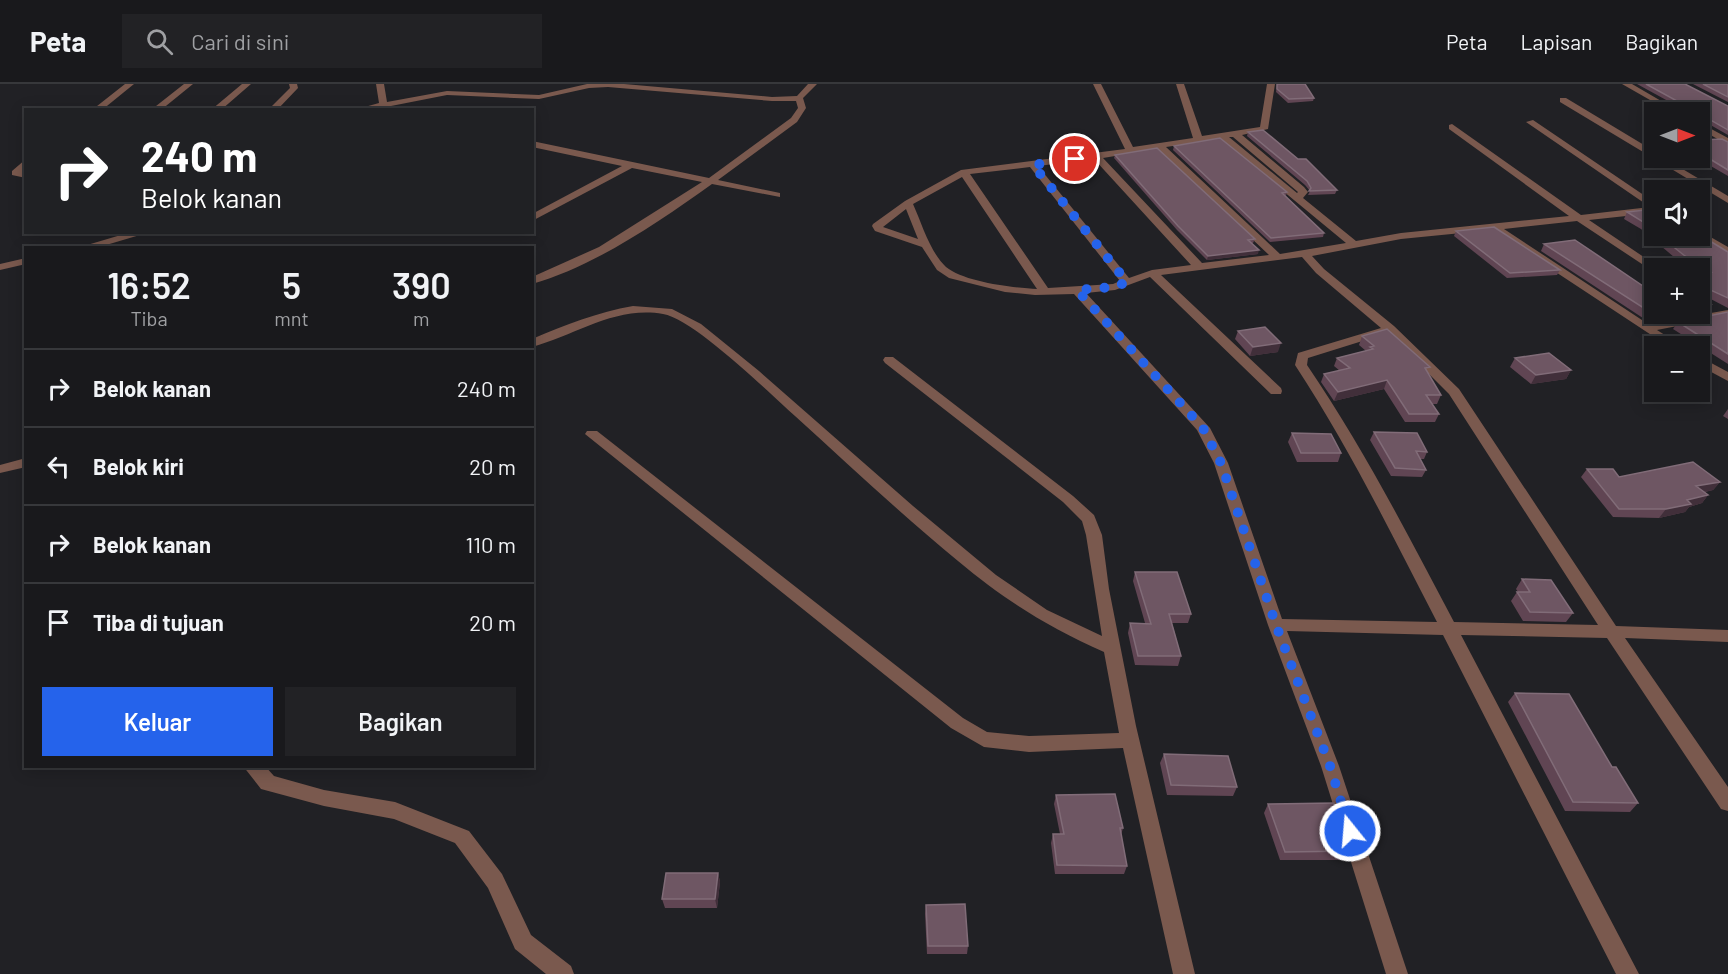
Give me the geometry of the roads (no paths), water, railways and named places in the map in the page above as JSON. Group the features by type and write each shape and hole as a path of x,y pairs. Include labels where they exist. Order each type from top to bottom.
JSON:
{"street":[{"path":"2,84 10,84"},
{"path":"99,108 130,84"},
{"path":"158,108 189,84"},
{"path":"217,108 248,84"},
{"path":"274,108 294,88 293,84"},
{"path":"380,84 388,108 447,93 539,97 589,86 608,85 772,99 800,98 813,84"},
{"path":"1097,84 1130,150"},
{"path":"1180,84 1198,139"},
{"path":"926,245 886,233 877,226 909,203 964,172 1096,156 1264,129 1271,84"},
{"path":"1626,84 1658,102"},
{"path":"534,280 605,249 709,182 794,120 802,108 800,98"},
{"path":"1563,100 1644,149"},
{"path":"1530,122 1644,201"},
{"path":"1452,127 1644,261"},
{"path":"1710,132 1728,142"},
{"path":"1236,135 1301,189 1303,192 1296,199"},
{"path":"1223,137 1354,245"},
{"path":"534,144 777,195"},
{"path":"1158,145 1277,257"},
{"path":"1096,156 1199,267"},
{"path":"24,164 15,171 15,173 24,175"},
{"path":"534,218 630,165"},
{"path":"1033,165 1127,282"},
{"path":"1676,168 1728,200"},
{"path":"964,172 1045,292"},
{"path":"909,203 926,245 940,268 952,276 1005,289 1045,292 1114,287 1152,273 1305,254 1445,230 1644,209"},
{"path":"1493,226 1659,336"},
{"path":"90,246 137,234"},
{"path":"1710,240 1728,252"},
{"path":"1305,254 1346,295 1390,329 1454,392 1610,630 1728,803"},
{"path":"0,267 24,261"},
{"path":"1152,273 1276,391"},
{"path":"1077,290 1203,428 1221,463 1276,625 1330,766 1397,974"},
{"path":"1710,306 1725,314"},
{"path":"534,343 615,314 643,308 670,312 695,325 932,529 1019,600 1060,625 1112,648"},
{"path":"1646,328 1725,314"},
{"path":"1390,329 1302,356 1301,365 1330,408 1380,496 1628,974"},
{"path":"889,360 1068,499 1089,519 1094,535 1130,741 1184,974"},
{"path":"1710,367 1728,377"},
{"path":"1713,369 1728,367"},
{"path":"592,434 957,723 984,739 1029,744 1130,741"},
{"path":"0,469 24,463"},
{"path":"1276,625 1610,630 1728,636"},
{"path":"254,768 268,783 324,798 395,812 462,837 495,881 523,942 563,974"}]}
